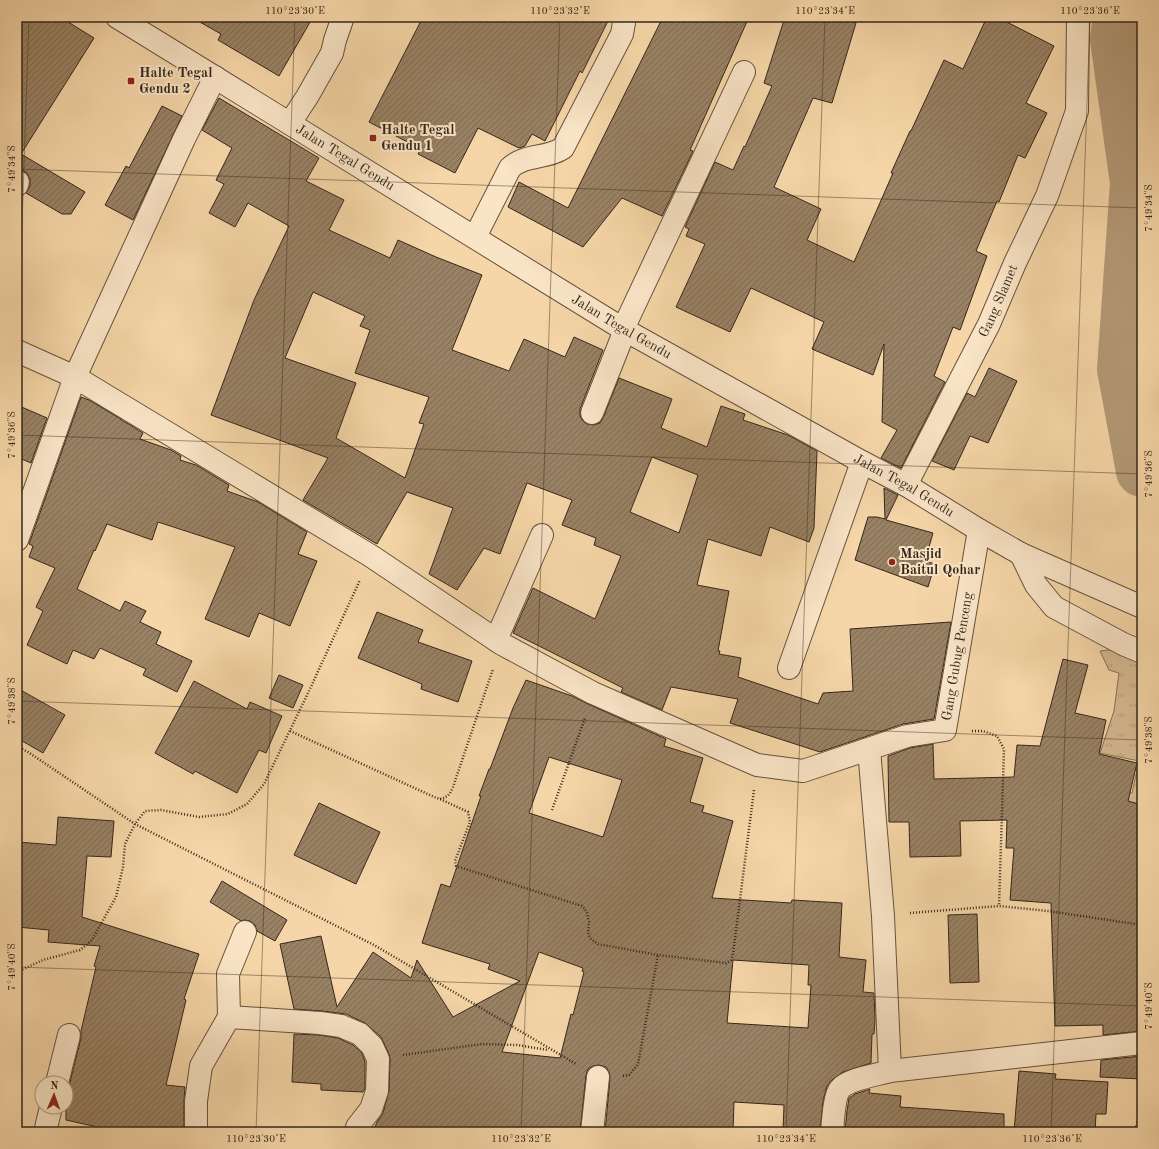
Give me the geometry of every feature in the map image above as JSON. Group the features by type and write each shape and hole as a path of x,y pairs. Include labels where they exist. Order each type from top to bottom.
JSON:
{"street":[{"name":"Jalan Tegal Gendu","path":"117,17 624,329 906,485 1021,554 1142,607"},
{"path":"290,123 307,97 332,53 343,17"},
{"path":"475,237 510,168 520,160 558,152 563,148 622,34 625,17"},
{"name":"Gang Slamet","path":"906,485 989,324 1015,263 1047,196 1077,111 1078,17"},
{"path":"592,413 624,329 744,72"},
{"path":"17,540 75,376 180,146 215,78"},
{"name":"Gang Gubug Penceng","path":"17,350 75,376 371,556 499,642 594,693 757,765 803,771 907,736 944,730 979,530"},
{"path":"789,668 862,462"},
{"path":"499,642 542,535"},
{"path":"1021,554 1036,585 1054,607 1123,644 1142,652"},
{"path":"869,749 883,916 890,1071"},
{"path":"196,1132 196,1101 201,1066 229,1017 228,974 245,932"},
{"path":"229,1017 320,1023 341,1026 360,1034 372,1046 378,1059 377,1091 371,1109 357,1127"},
{"path":"59,1075 69,1035"},
{"path":"832,1132 834,1105 840,1089 852,1081 890,1071 1142,1043"},
{"path":"592,1132 598,1077"},
{"path":"44,1132 49,1115"}],"path":[{"path":"1142,17 1140,38 1142,46"},
{"path":"17,972 43,960 80,950 92,940 116,897 123,866 125,844 135,824 145,811 161,810 199,817 228,814 247,804 264,784 371,556"},
{"path":"440,799 450,794 453,787 499,642"},
{"path":"552,810 594,693"},
{"path":"944,730 983,731 997,736 1004,749 1000,906"},
{"path":"290,731 468,812 470,822 455,861 456,866 582,906 587,912 589,922 588,933 591,939 598,944 658,955 726,963 731,960 733,954 757,765"},
{"path":"17,746 135,824 374,945 598,1077 629,1075 638,1064 658,955"},
{"path":"883,916 1000,906 1048,911 1142,925"},
{"path":"378,1059 482,1044 517,1045 550,1050"},
{"path":"1134,1132 1142,1113"},
{"path":"1130,1132 1136,1126"}],"green space":[{"path":"1142,646 1142,826 1076,787 1132,793 1139,761 1100,753 1114,711 1119,673 1109,670 1100,651"}],"building":[{"path":"17,17 60,17 94,38 21,154 85,192 71,214 62,214 26,193 30,186 30,179 27,173 22,170 17,170"},
{"path":"191,17 313,17 279,76 218,40 221,34"},
{"path":"423,17 610,17 582,73 580,71 545,141 532,134 525,146 519,148 478,128 455,173 418,154 421,149 369,122"},
{"path":"663,17 749,17 690,150 693,151 662,216 622,198 583,247 508,207 519,182 568,208"},
{"path":"785,17 837,17 856,23 832,103 813,98 774,187 821,209 807,240 854,262 893,173 891,173 944,60 963,69 987,17 997,17 1054,46 1026,103 1047,113 1025,158 1018,155 999,202 997,201 976,251 987,256 960,330 953,327 934,376 945,382 901,468 881,458 897,430 882,422 884,344 873,375 812,349 824,322 751,288 730,332 676,307 705,244 686,236 689,229 685,227 715,162 733,170 744,146 745,147 772,86 764,83"},
{"path":"219,98 319,158 306,181 344,200 329,230 390,258 398,240 482,275 452,350 509,371 524,339 565,357 574,337 603,350 580,409 582,420 587,424 594,425 600,423 619,378 672,399 661,428 707,447 721,406 745,414 743,420 788,435 817,451 814,528 809,542 770,527 761,556 708,539 697,585 729,591 718,651 720,651 719,654 741,658 738,677 818,704 823,693 853,691 850,629 951,622 934,719 903,724 820,752 730,723 738,699 671,687 662,710 621,692 623,688 513,633 533,588 595,619 621,556 594,545 596,538 562,525 572,500 527,483 500,554 484,548 457,590 429,574 453,508 407,492 377,544 303,500 328,458 211,415 254,300 289,226 248,203 235,227 209,213 224,184 216,180 232,148 202,130","holes":["313,292 365,316 360,326 370,330 355,373 429,397 419,423 424,424 405,478 336,438 356,383 285,358","652,457 698,475 679,533 630,512"]},
{"path":"162,106 182,116 133,220 105,205 126,166 129,168"},
{"path":"989,368 1017,381 988,443 970,436 954,470 932,461 967,393 975,397"},
{"path":"81,397 89,400 143,433 140,439 171,450 181,456 180,460 196,465 229,485 227,491 258,502 307,532 298,554 317,561 290,626 259,613 249,637 205,619 235,547 158,522 152,540 107,524 77,589 120,611 125,601 146,611 140,622 161,632 156,644 192,661 177,692 143,675 146,669 100,648 94,659 73,650 67,664 27,645 43,611 36,607 55,568 29,557 33,546 29,544"},
{"path":"17,405 47,418 31,463 17,457"},
{"name":"Masjid Baitul Qohar","path":"884,488 898,495 886,520 933,533 925,561 935,564 928,587 855,560 868,517 885,519"},
{"path":"377,612 423,630 418,642 472,661 458,702 421,689 422,684 358,658"},
{"path":"1063,659 1088,665 1075,713 1106,720 1099,754 1137,763 1128,801 1142,805 1142,1031 1103,1035 1103,1025 1055,1026 1051,903 1010,900 1014,848 1006,848 1007,820 960,821 961,856 910,857 909,822 889,822 888,756 910,748 933,744 934,779 1014,777 1017,745 1040,746"},
{"path":"279,675 303,685 293,708 269,698"},
{"path":"526,680 572,696 666,739 664,746 703,758 690,802 704,806 702,812 733,821 712,898 791,903 792,900 842,903 839,957 866,960 863,992 874,993 874,1034 872,1034 871,1063 843,1072 832,1080 827,1086 823,1101 820,1132 783,1132 784,1105 734,1102 733,1132 605,1132 610,1078 606,1067 599,1065 588,1069 586,1075 580,1132 391,1132 375,1127 383,1113 389,1091 390,1059 381,1037 365,1023 346,1014 294,1009 280,944 321,936 337,1007 373,952 411,978 417,960 453,1017 520,981 488,969 490,964 422,943 441,884 450,887 481,796 479,796 513,708","holes":["549,757 622,780 603,837 529,813","539,952 583,968 582,971 584,972 573,1015 571,1014 560,1058 502,1052","733,960 809,965 808,985 811,985 808,1028 727,1023"]},
{"path":"194,681 247,709 250,702 282,716 266,753 259,750 237,793 195,771 193,774 155,753"},
{"path":"17,688 65,715 43,753 17,738"},
{"path":"319,803 380,832 356,884 294,855"},
{"path":"58,817 114,821 111,857 87,856 82,917 199,954 184,999 186,1000 166,1085 185,1087 184,1132 120,1132 66,1120 66,1115 74,1115 74,1075 72,1075 96,967 94,966 100,946 48,942 49,930 17,927 17,842 56,845"},
{"path":"222,881 287,920 275,941 257,931 255,925 250,921 241,921 210,902"},
{"path":"977,914 979,982 950,983 948,915"},
{"path":"294,1034 319,1035 338,1038 353,1045 362,1053 365,1062 365,1089 363,1092 321,1090 321,1084 292,1082"},
{"path":"1142,1056 1142,1079 1100,1077 1101,1060"},
{"path":"1019,1071 1056,1074 1055,1079 1108,1082 1106,1114 1096,1114 1095,1132 1014,1132"},
{"path":"870,1089 869,1093 901,1096 900,1107 1004,1114 1004,1132 845,1132 849,1098 855,1094"}],"waterway":[{"path":"1119,17 1116,39 1136,183 1123,369 1142,471"}],"place":[{"name":"Halte Tegal Gendu 2","path":"131,81"},
{"name":"Halte Tegal Gendu 1","path":"373,138"},
{"name":"Masjid Baitul Qohar","path":"892,562"}]}
